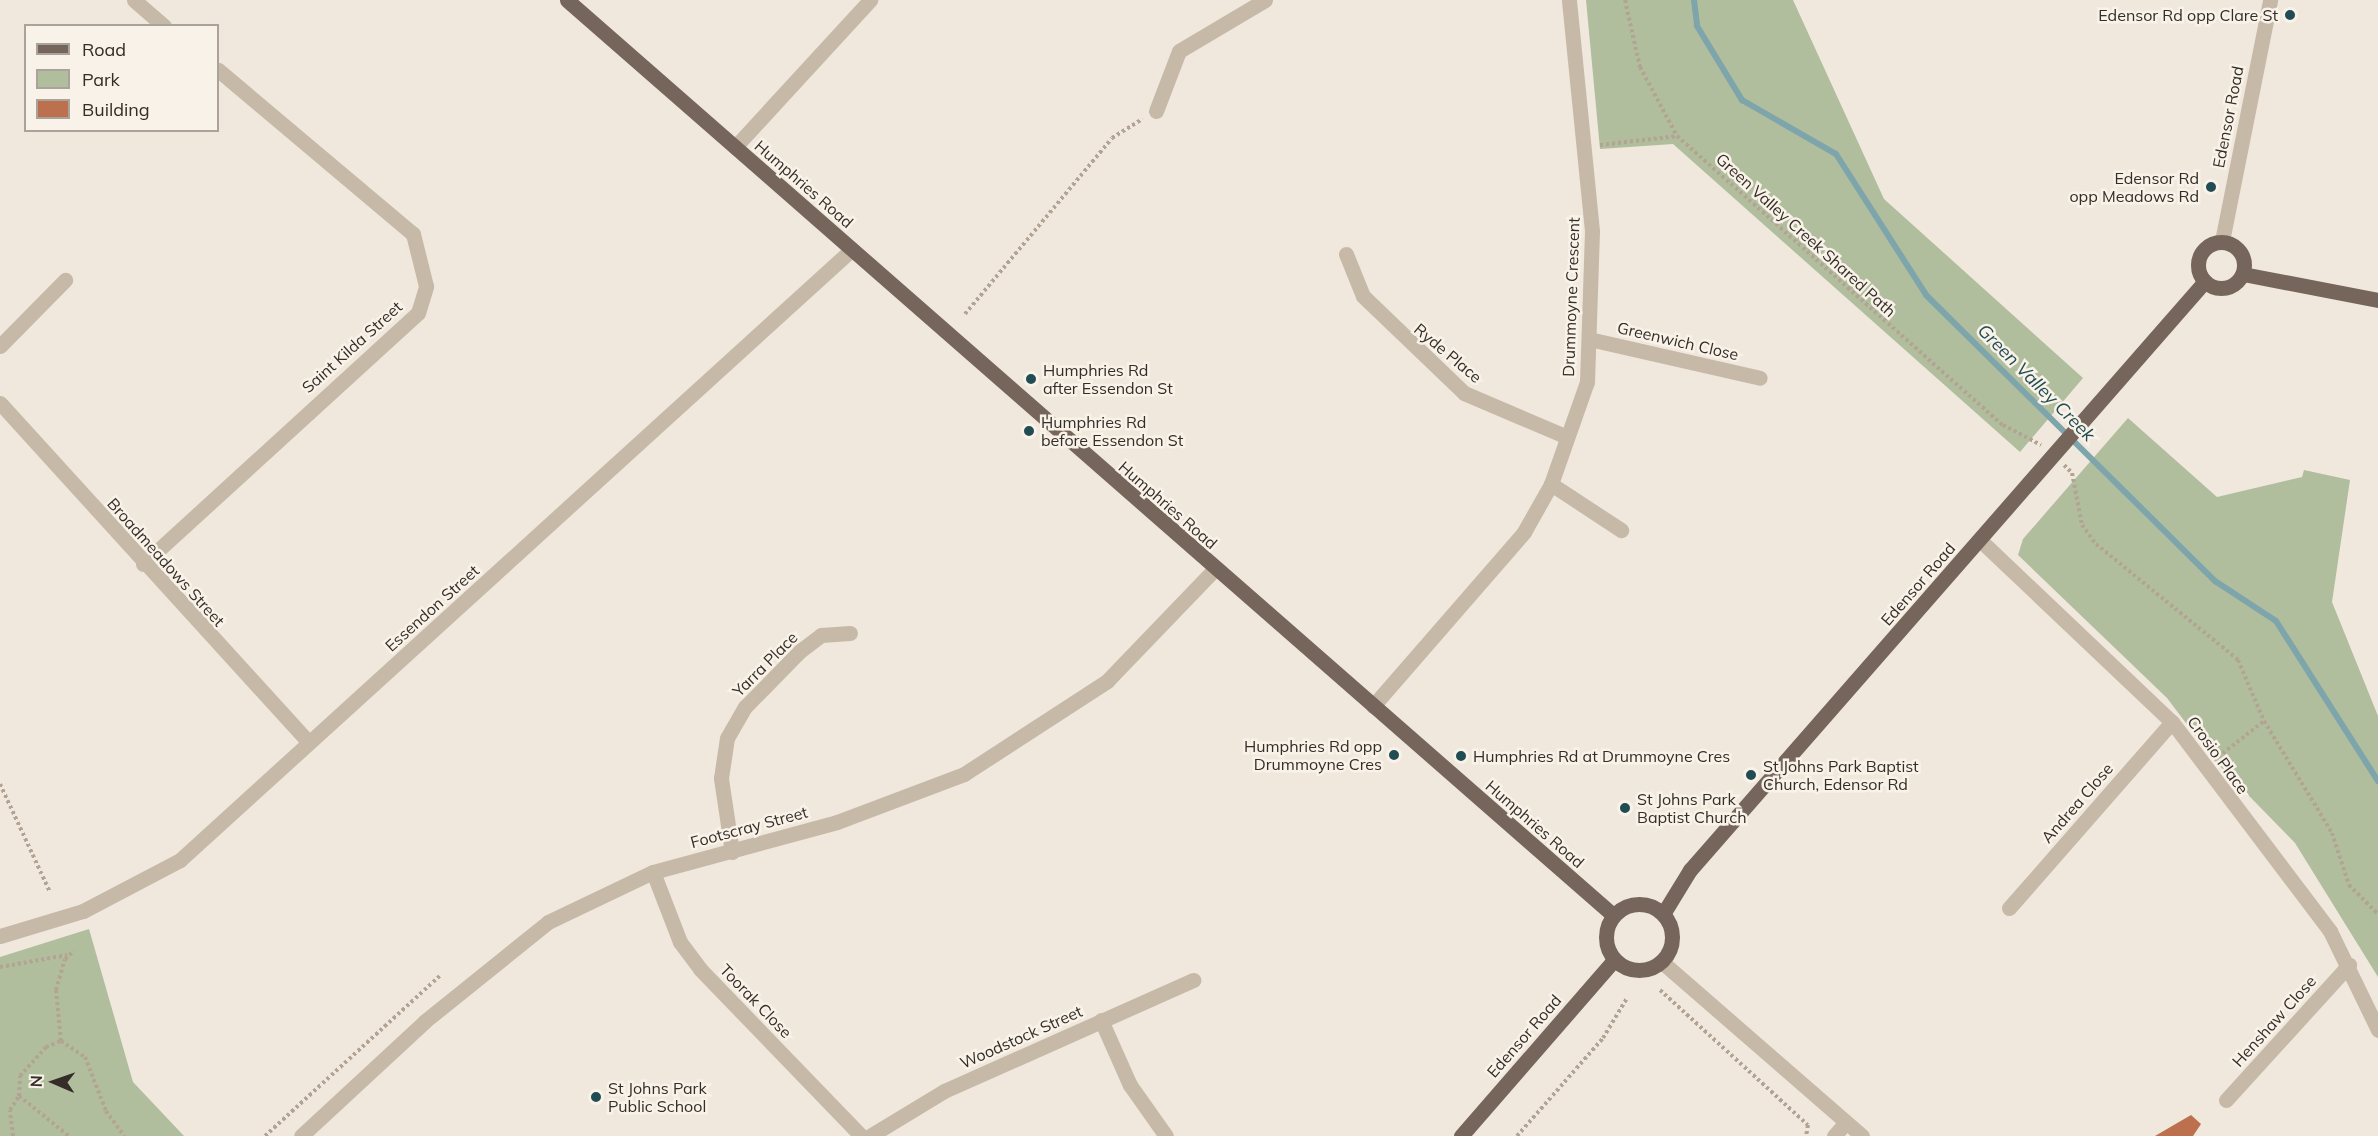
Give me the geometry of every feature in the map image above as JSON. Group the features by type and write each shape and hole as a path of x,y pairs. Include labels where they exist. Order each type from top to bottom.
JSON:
{"main road":[{"name":"Humphries Road","path":"567,0 1214,570 1613,915"},
{"path":"2222,242 2241,253 2243,274 2226,288 2205,281 2199,259 2207,246 2222,242"},
{"path":"2243,274 2378,300"},
{"name":"Edensor Road","path":"1663,914 1690,870 2205,281"},
{"path":"1643,904 1663,914 1672,940 1662,962 1634,970 1614,960 1606,938 1613,915 1643,904"},
{"name":"Edensor Road","path":"1461,1136 1614,960"}],"street":[{"path":"134,0 162,24"},
{"path":"735,147 870,0"},
{"path":"1156,111 1179,51 1265,0"},
{"name":"Drummoyne Crescent","path":"1373,706 1524,532 1551,484 1565,436 1587,382 1592,231 1586,146 1569,0"},
{"name":"Edensor Road","path":"2222,242 2270,0"},
{"name":"Saint Kilda Street","path":"142,564 162,541 418,313 426,286 413,234 219,71"},
{"name":"Essendon Street","path":"0,936 83,911 180,860 851,250"},
{"name":"Ryde Place","path":"1346,254 1363,296 1464,393 1565,436"},
{"path":"0,346 65,280"},
{"name":"Greenwich Close","path":"1589,339 1760,378"},
{"name":"Broadmeadows Street","path":"0,403 142,564 309,743"},
{"path":"1551,484 1621,530"},
{"name":"Crosio Place","path":"1980,540 2172,722 2206,771 2330,931 2349,965 2378,1030"},
{"name":"Footscray Street","path":"301,1136 516,943 653,872 732,852 911,796 1010,748 1107,681 1214,570"},
{"name":"Yarra Place","path":"732,852 721,777 727,738 745,707 800,651 822,635 850,633"},
{"name":"Andrea Close","path":"2009,908 2172,722"},
{"name":"Toorak Close","path":"653,872 680,942 700,969 861,1136"},
{"path":"1662,962 1862,1136"},
{"name":"Henshaw Close","path":"2226,1100 2349,965"},
{"name":"Woodstock Street","path":"870,1136 944,1091 1193,980"},
{"path":"1101,1020 1130,1085 1166,1136"},
{"path":"1834,1136 1846,1122"}],"path":[{"name":"Green Valley Creek Shared Path","path":"1625,0 1640,67 1677,136 2003,425 2035,440"},
{"path":"965,314 1112,138 1156,111"},
{"path":"1586,146 1677,136"},
{"path":"2072,473 2075,505 2096,544 2238,660 2264,721 2332,833 2349,885 2378,914"},
{"path":"2206,771 2233,740 2264,721"},
{"path":"0,784 50,892"},
{"path":"0,967 71,953 56,990 61,1041"},
{"path":"265,1136 442,974"},
{"path":"1660,990 1808,1125 1806,1136"},
{"path":"1517,1136 1602,1038 1627,998"},
{"path":"14,1136 10,1110 19,1096 20,1076 32,1060 61,1041"},
{"path":"61,1041 85,1057 106,1111 124,1136"},
{"path":"19,1096 69,1136"}],"green space":[{"path":"1586,0 1793,0 1884,199 2083,378 2020,452 1673,144 1600,149"},
{"path":"2128,418 2217,497 2302,477 2304,470 2350,480 2332,602 2378,716 2378,977 2295,843 2214,760 2167,698 2018,555 2023,539"},
{"path":"89,929 133,1082 184,1136 0,1136 0,957"}],"building":[{"path":"2191,1115 2201,1124 2193,1136 2155,1136"}],"waterway":[{"name":"Green Valley Creek","path":"1694,0 1697,26 1742,100 1836,154 1926,295 2215,581 2276,621 2378,781"}],"place":[{"name":"Edensor Rd opp Clare St","path":"2290,15"},
{"name":"Edensor Rd opp Meadows Rd","path":"2211,187"},
{"name":"Humphries Rd after Essendon St","path":"1031,379"},
{"name":"Humphries Rd before Essendon St","path":"1029,431"},
{"name":"Humphries Rd opp Drummoyne Cres","path":"1394,755"},
{"name":"Humphries Rd at Drummoyne Cres","path":"1461,756"},
{"name":"St Johns Park Baptist Church, Edensor Rd","path":"1751,775"},
{"name":"St Johns Park Baptist Church","path":"1625,808"},
{"name":"St Johns Park Public School","path":"596,1097"}]}
